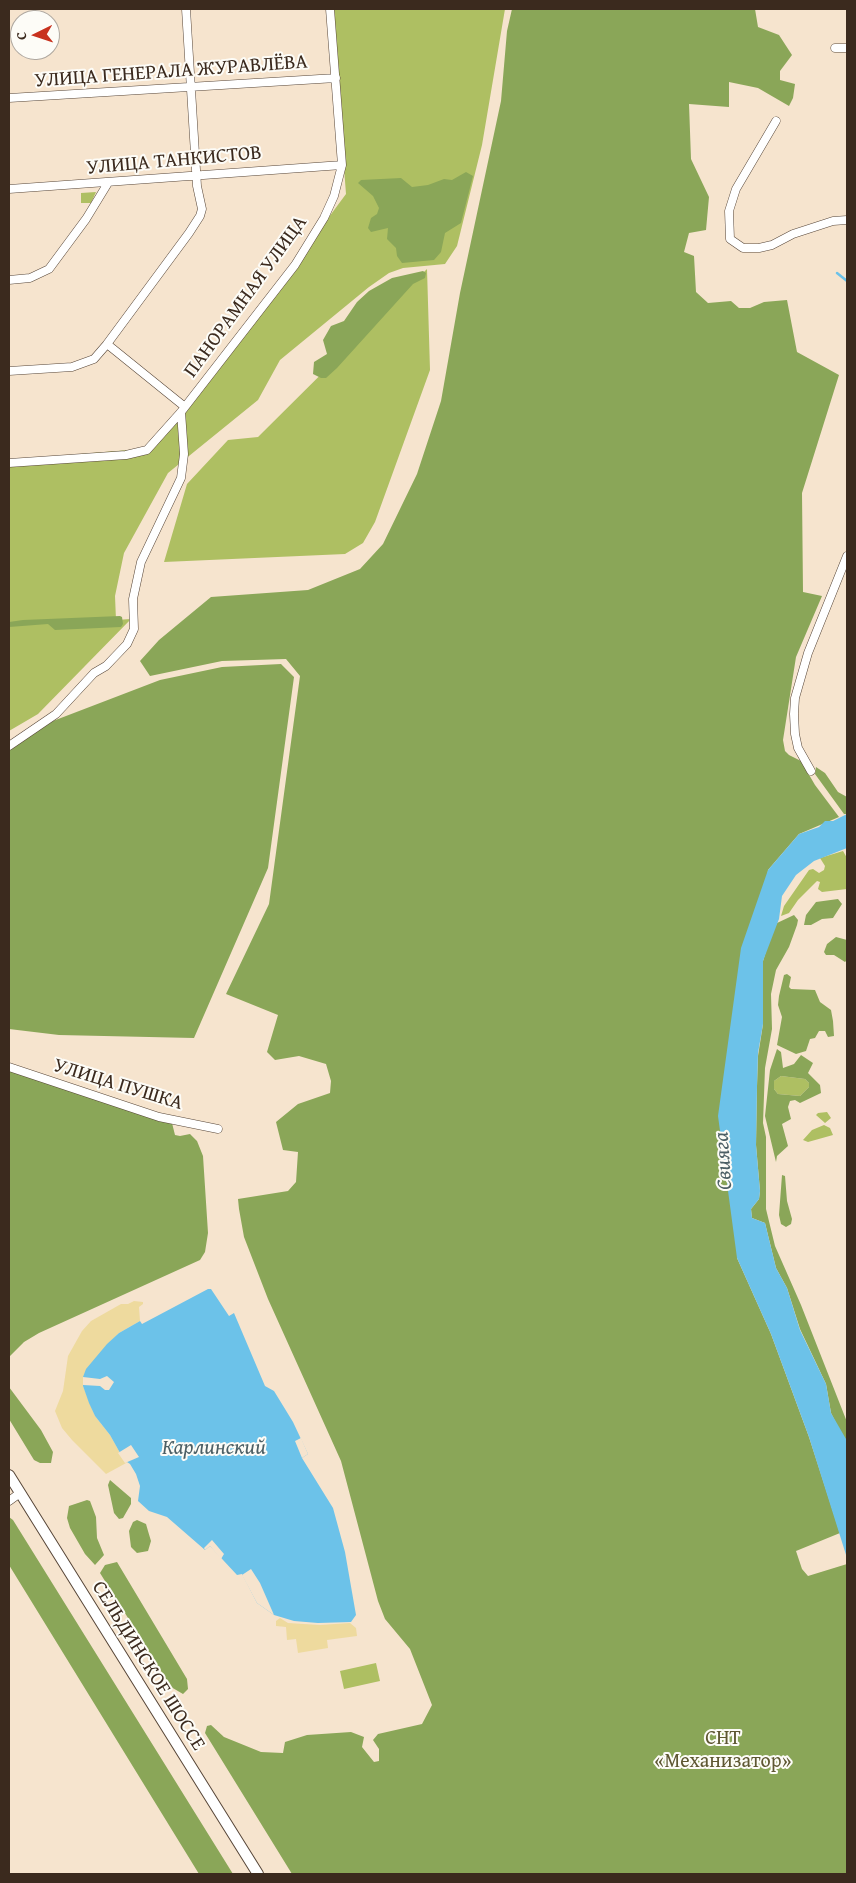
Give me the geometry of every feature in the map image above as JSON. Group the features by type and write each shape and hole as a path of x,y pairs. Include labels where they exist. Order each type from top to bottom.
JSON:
{"main road":[{"name":"СЕЛЬДИНСКОЕ ШОССЕ","path":"9,1476 258,1874"}],"street":[{"path":"9,371 72,367 86,364 94,359 107,344 200,216 202,209 197,174 186,9"},
{"name":"ПАНОРАМНАЯ УЛИЦА","path":"9,464 140,453 153,445 295,265 324,218 334,196 342,165 330,9"},
{"path":"836,48 847,48"},
{"name":"УЛИЦА ГЕНЕРАЛА ЖУРАВЛЁВА","path":"9,98 336,78"},
{"path":"776,122 736,189 729,211 730,239 743,248 759,248 772,245 793,234 833,221 847,220"},
{"name":"УЛИЦА ТАНКИСТОВ","path":"9,189 342,165"},
{"path":"9,280 30,278 49,269 86,219 108,183"},
{"path":"9,746 56,714 94,673 106,666 127,644 134,629 132,599 141,562 181,478 184,454 183,409 107,344"},
{"path":"811,771 798,748 795,734 794,714 796,698 808,653 847,556"},
{"name":"УЛИЦА ПУШКА","path":"9,1067 159,1117 218,1129"},
{"path":"9,1501 20,1494"}],"green space":[{"path":"332,9 505,9 482,145 457,246 445,264 403,268 389,273 369,287 280,360 258,400 168,473 124,553 115,596 116,620 131,619 38,714 9,731 9,460 152,448 185,411 346,194"},
{"name":"СНТ «Механизатор»","path":"512,9 755,9 758,27 779,35 792,55 780,71 780,80 795,84 793,98 789,106 758,88 729,82 729,107 689,104 691,159 709,197 706,230 689,233 684,252 694,256 696,292 708,303 731,301 739,308 750,308 764,302 787,300 797,352 839,375 802,493 803,592 822,596 796,657 783,740 785,751 801,761 815,785 839,817 799,834 768,870 737,1258 771,1334 809,1437 840,1533 796,1551 802,1569 808,1576 847,1564 847,1874 292,1874 205,1733 207,1726 211,1725 224,1737 261,1752 283,1753 285,1742 307,1735 351,1732 364,1737 362,1747 374,1762 379,1761 379,1749 373,1740 378,1734 422,1724 432,1705 410,1649 385,1619 378,1601 341,1461 268,1299 244,1237 239,1209 238,1199 288,1191 296,1182 298,1152 283,1150 276,1122 298,1104 330,1093 331,1081 326,1064 299,1056 275,1060 267,1052 278,1015 226,994 269,904 300,676 286,659 222,661 150,676 140,661 159,640 211,597 308,590 360,569 383,544 417,474 441,401 460,293 501,101 507,31"},
{"path":"466,172 473,176 461,223 445,233 441,252 434,260 402,263 397,256 396,248 387,239 388,228 371,232 368,228 371,218 377,214 379,208 373,196 358,183 361,180 401,178 412,187 428,185 444,179 452,180"},
{"path":"96,192 91,203 81,203 81,193"},
{"path":"427,269 430,370 375,522 363,543 345,554 164,562 187,484 228,440 258,437"},
{"path":"423,271 426,273 425,278 413,284 337,368 326,378 313,374 314,362 327,354 323,340 331,326 344,321 357,302 369,291 392,278"},
{"path":"122,617 123,624 121,627 55,630 48,624 9,627 9,622 23,620"},
{"path":"281,664 294,677 268,868 194,1038 59,1035 9,1029 9,750 53,721 160,680 222,667"},
{"path":"816,767 825,773 838,792 847,797 847,814 844,814 815,774"},
{"path":"843,851 847,858 847,889 822,892 818,889 820,882 817,881 798,900 789,913 781,916 784,906 809,870 813,869 819,873 824,870 825,866 820,858"},
{"path":"838,899 842,904 833,918 822,919 811,925 804,925 806,915 816,902"},
{"path":"794,915 798,920 797,925 789,947 776,970 771,994 772,1029 765,1068 763,1123 766,1137 766,1209 775,1246 801,1305 847,1422 847,1446 831,1413 826,1384 800,1329 787,1288 776,1268 765,1223 752,1218 751,1209 759,1199 760,1191 756,1145 758,1056 763,1024 763,961 772,931 777,923"},
{"path":"836,937 847,940 847,960 845,962 834,955 826,955 824,952 827,944"},
{"path":"787,974 791,977 789,987 791,989 815,990 820,1002 831,1010 833,1021 834,1036 828,1037 825,1031 819,1031 815,1038 810,1039 806,1051 796,1054 777,1045 782,1017 778,1005 779,996 784,975"},
{"path":"777,1049 781,1052 783,1068 794,1064 801,1055 813,1063 808,1073 820,1085 821,1093 800,1103 795,1100 790,1101 788,1107 791,1119 782,1124 788,1146 777,1156 776,1162 765,1116 770,1070","holes":["781,1076 805,1079 809,1083 809,1087 800,1096 778,1094 774,1089 774,1081"]},
{"path":"9,1071 172,1123 175,1135 190,1134 197,1141 203,1156 208,1233 205,1252 200,1260 39,1333 24,1342 9,1357"},
{"path":"781,1076 805,1079 809,1083 809,1087 800,1096 778,1094 774,1089 774,1081"},
{"path":"827,1112 831,1118 825,1123 816,1115 818,1113"},
{"path":"824,1125 830,1128 833,1135 808,1142 803,1140 812,1130"},
{"path":"782,1175 785,1176 787,1201 792,1219 791,1224 786,1227 781,1224 779,1215"},
{"path":"9,1387 41,1430 53,1452 51,1463 40,1463 34,1460 9,1419"},
{"path":"110,1480 131,1498 131,1504 123,1518 119,1519 114,1513 108,1485"},
{"path":"87,1500 90,1501 96,1517 97,1538 104,1555 95,1565 85,1554 70,1528 67,1518 69,1506"},
{"path":"9,1517 13,1520 233,1874 199,1874 9,1565"},
{"path":"137,1520 146,1524 151,1541 148,1551 137,1553 131,1547 129,1531 133,1522"},
{"path":"117,1562 187,1679 188,1689 183,1694 171,1687 100,1573 105,1565"},
{"path":"376,1663 380,1681 344,1689 340,1671"}],"sand":[{"path":"134,1301 143,1302 139,1307 140,1321 119,1333 107,1345 83,1386 95,1416 110,1435 124,1460 128,1462 106,1474 62,1428 55,1411 63,1391 68,1356 82,1331 91,1321 121,1304 128,1304"},
{"path":"280,1618 288,1623 320,1625 350,1623 356,1628 357,1636 327,1640 328,1648 298,1653 296,1639 287,1640 286,1627 276,1626 276,1621"}],"water":[{"path":"847,814 847,848 814,861 796,875 782,896 779,919 763,961 763,1024 758,1053 756,1145 760,1191 759,1199 751,1209 752,1218 765,1223 776,1268 787,1288 800,1330 826,1384 831,1413 846,1439 847,1558 809,1437 771,1334 737,1258 718,1116 741,948 768,870 799,834 819,827 825,821 833,821"},
{"name":"Карлинский","path":"211,1289 229,1316 234,1313 265,1386 274,1391 293,1422 308,1454 302,1458 333,1508 345,1552 356,1615 351,1622 318,1623 294,1621 274,1615 257,1603 242,1574 237,1575 210,1546 205,1550 167,1517 149,1511 138,1501 140,1486 136,1474 130,1464 124,1460 110,1435 95,1416 89,1403 83,1386 83,1377 86,1369 107,1344 119,1333 140,1321 142,1324"}],"pier":[{"path":"107,1376 114,1382 109,1390 105,1390 100,1386 83,1385 83,1377 100,1379"},
{"path":"301,1438 308,1454 302,1458 295,1441"},
{"path":"131,1445 139,1457 125,1463 118,1453"},
{"path":"212,1540 224,1554 221,1559 210,1546 205,1550 204,1548"},
{"path":"251,1569 260,1583 274,1615 257,1603 242,1575"}],"waterway":[{"path":"837,273 847,281"}],"water label":[{"name":"Свияга","path":"724,1161"}]}
